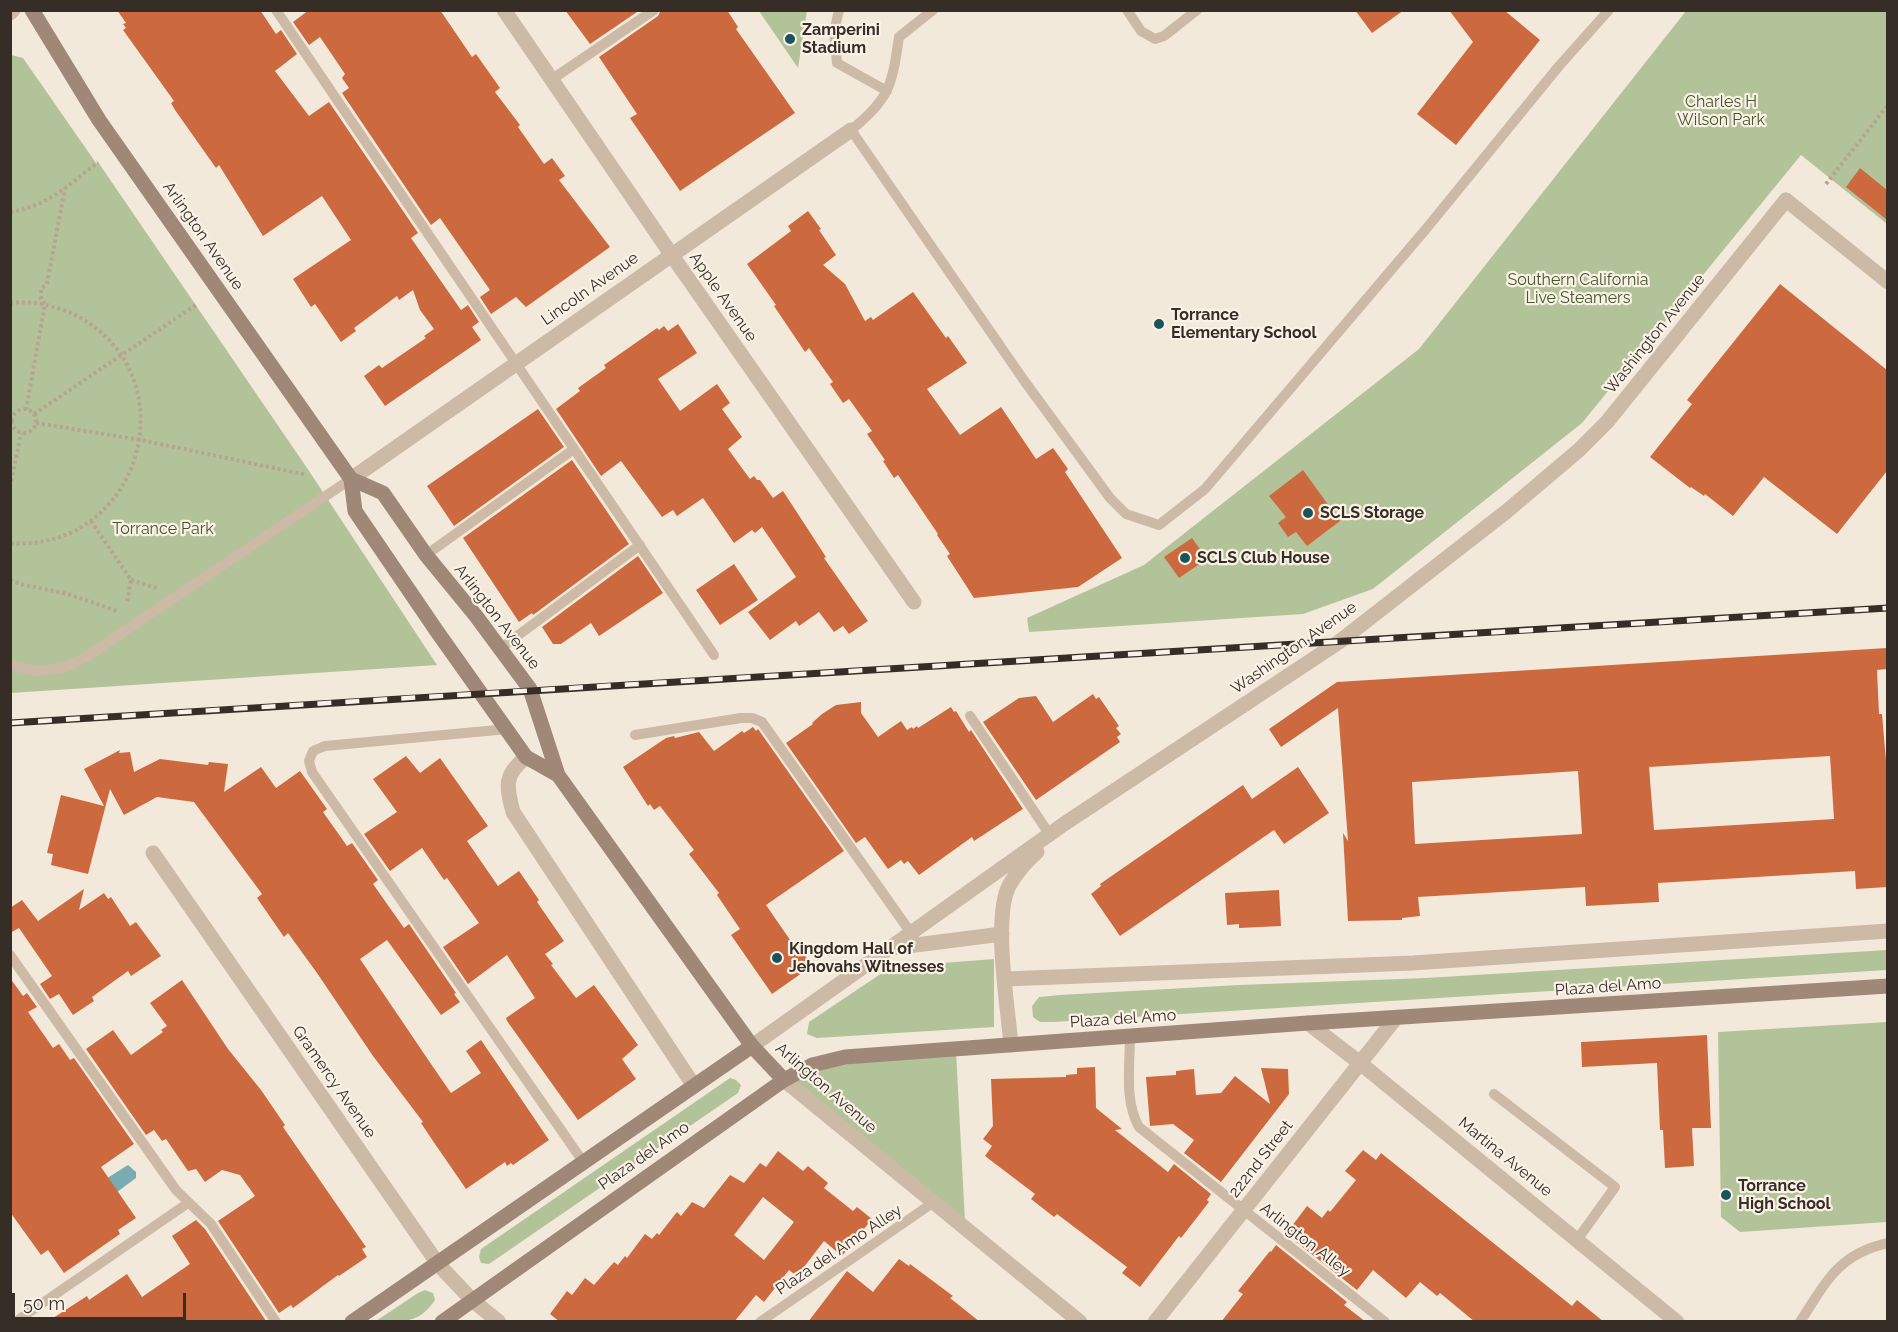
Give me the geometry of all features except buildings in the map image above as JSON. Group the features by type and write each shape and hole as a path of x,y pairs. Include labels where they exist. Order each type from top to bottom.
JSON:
{"main road":[{"name":"Arlington Avenue","path":"32,10 99,120 351,478 355,511 436,630 526,757 558,775"},
{"name":"Arlington Avenue","path":"351,478 383,493 426,555 501,648 530,689 558,775 752,1046 784,1080"},
{"name":"Plaza del Amo","path":"441,1322 784,1080 812,1065 845,1056 1308,1023 1887,986"},
{"name":"Plaza del Amo","path":"352,1322 752,1046"}],"street":[{"name":"Apple Avenue","path":"504,10 914,602"},
{"name":"Lincoln Avenue","path":"351,478 851,130"},
{"name":"Washington Avenue","path":"752,1046 1064,824 1340,642 1548,478 1607,422 1786,200 1887,282"},
{"path":"526,757 512,769 508,792 513,812 694,1086"},
{"path":"1011,1045 1002,934 1003,907 1009,885 1026,863 1064,824"},
{"name":"Gramercy Avenue","path":"153,853 438,1264 472,1300 499,1322"},
{"path":"1005,979 1413,963 1887,931"},
{"path":"889,949 1002,934"},
{"name":"222nd Street","path":"1155,1322 1395,1019"},
{"name":"Martina Avenue","path":"1308,1023 1677,1322"},
{"name":"Arlington Avenue","path":"784,1080 1080,1322"}],"lane":[{"path":"276,10 714,655"},
{"path":"551,80 654,10"},
{"path":"839,10 834,32 837,63 887,91"},
{"path":"933,10 899,37 895,65 887,91 874,110 851,130 1023,380 1110,498 1126,513 1159,525 1205,489 1426,229 1559,66 1609,10"},
{"path":"1127,10 1141,31 1155,39 1164,36 1197,10"},
{"path":"426,555 574,449"},
{"path":"10,665 37,671 63,668 86,657 351,478"},
{"path":"501,648 640,545"},
{"path":"970,716 1050,835"},
{"path":"635,735 741,718 752,718 762,722 911,933"},
{"path":"508,729 325,746 313,751 309,761 312,772 584,1163"},
{"path":"10,955 176,1190 211,1224 276,1322"},
{"name":"Arlington Alley","path":"1130,1036 1130,1103 1132,1116 1139,1127 1384,1322"},
{"path":"1494,1094 1616,1187 1577,1240"},
{"name":"Plaza del Amo Alley","path":"760,1322 775,1318 934,1202"},
{"path":"15,1322 188,1203"},
{"path":"1800,1322 1838,1266 1855,1254 1887,1243"}],"path":[{"path":"1826,184 1887,105"},
{"path":"10,212 29,209 45,202 98,162"},
{"path":"26,410 45,304 41,299 41,289 47,284 65,188"},
{"path":"10,303 45,304 67,311 88,322 106,337 122,355 132,375 139,396 142,418 141,440 136,459 119,494 106,508 91,521 70,533 48,541 10,543"},
{"path":"33,414 196,305"},
{"path":"26,410 33,414 36,423 32,430 21,433 15,430 11,419 16,412 26,410"},
{"path":"36,423 141,440 307,475"},
{"path":"10,487 21,433"},
{"path":"91,521 131,580 161,590"},
{"path":"10,580 68,594 117,611"},
{"path":"127,603 131,580"}],"green space":[{"name":"Zamperini Stadium","path":"759,11 807,11 798,68"},
{"name":"Charles H Wilson Park","path":"1686,11 1887,11 1887,224 1801,155 1582,423 1373,589 1303,614 1029,632 1027,618 1144,565 1419,349"},
{"name":"Torrance Park","path":"11,55 23,58 96,163 98,162 307,468 437,665 11,693"},
{"path":"1887,950 1887,970 1054,1022 1040,1022 1033,1017 1032,1006 1039,997 1060,995 1426,978"},
{"path":"994,959 994,1027 817,1038 807,1034 809,1022 891,967"},
{"path":"1887,1022 1887,1222 1740,1232 1721,1217 1718,1032"},
{"path":"956,1051 965,1222 790,1080 816,1068"},
{"path":"730,1078 741,1085 738,1093 489,1264 481,1263 479,1257 481,1249"},
{"path":"425,1290 433,1293 435,1300 423,1314 409,1320 376,1321 418,1293"}],"water":[{"path":"128,1165 136,1172 136,1178 109,1198 101,1182"}],"railway":[{"path":"10,723 1888,608"}],"place":[{"name":"Zamperini Stadium","path":"790,39"},
{"name":"Torrance Elementary School","path":"1159,324"},
{"name":"SCLS Storage","path":"1308,513"},
{"name":"SCLS Club House","path":"1185,558"},
{"name":"Kingdom Hall of Jehovahs Witnesses","path":"777,958"},
{"name":"Torrance High School","path":"1726,1195"}],"park label":[{"name":"Southern California Live Steamers","path":"1578,289"}]}
